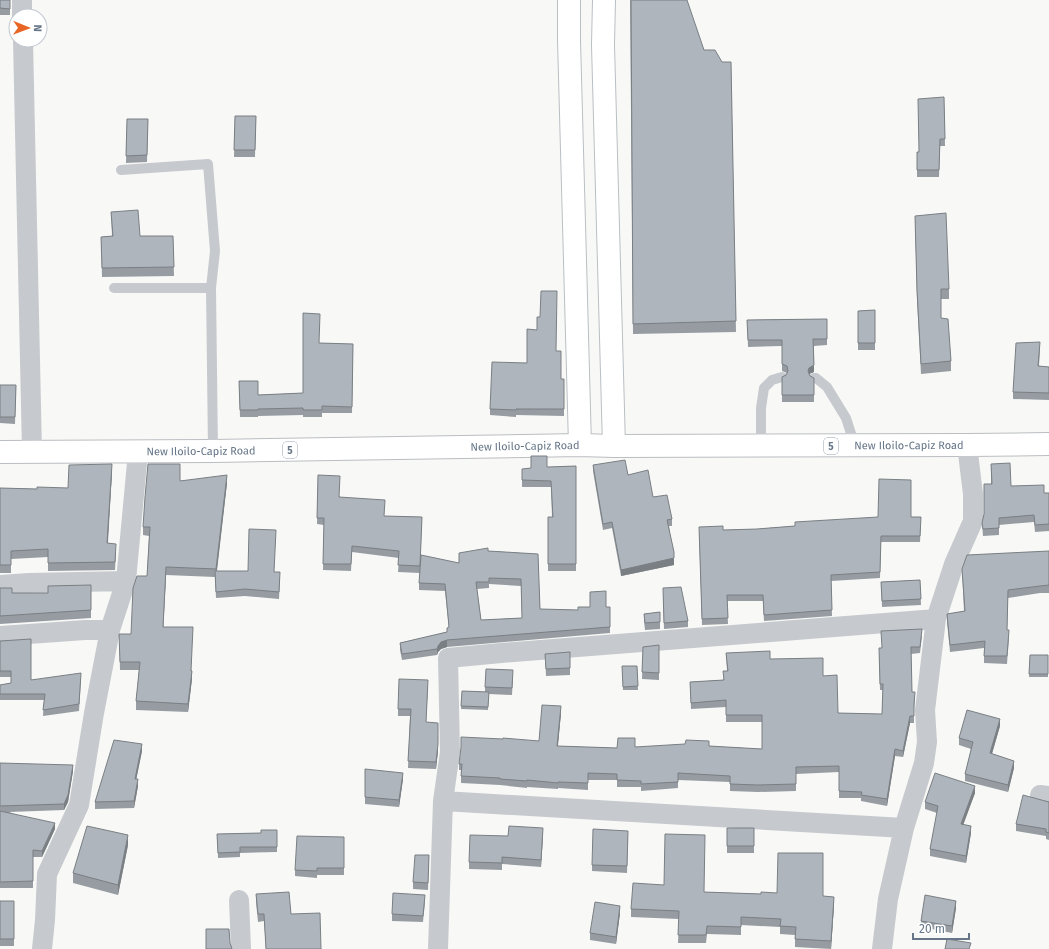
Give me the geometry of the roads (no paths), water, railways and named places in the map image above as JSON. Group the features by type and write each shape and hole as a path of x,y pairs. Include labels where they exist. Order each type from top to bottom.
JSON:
{"main road":[{"path":"570,0 569,40 580,445"},
{"path":"604,0 603,45 614,446"},
{"name":"New Iloilo-Capiz Road","path":"0,452 138,452 580,445 855,446 1049,444"}],"street":[{"path":"23,48 32,452"},
{"path":"882,949 888,899 904,828 924,763 927,742 925,710 936,619 954,564 973,520 973,494 967,445"},
{"path":"42,949 47,874 79,805 94,713 110,630 126,581 138,452"},
{"path":"0,585 126,581"},
{"path":"438,949 443,800 450,752 448,658 936,619"},
{"path":"0,636 85,630 110,630"},
{"path":"443,800 904,828"},
{"path":"239,900 241,949"}],"lane":[{"path":"121,170 208,164 215,251 211,288 213,451"},
{"path":"114,288 211,288"},
{"path":"761,446 761,408 764,388 772,380 782,377"},
{"path":"814,378 827,387 846,418 855,446"}]}
